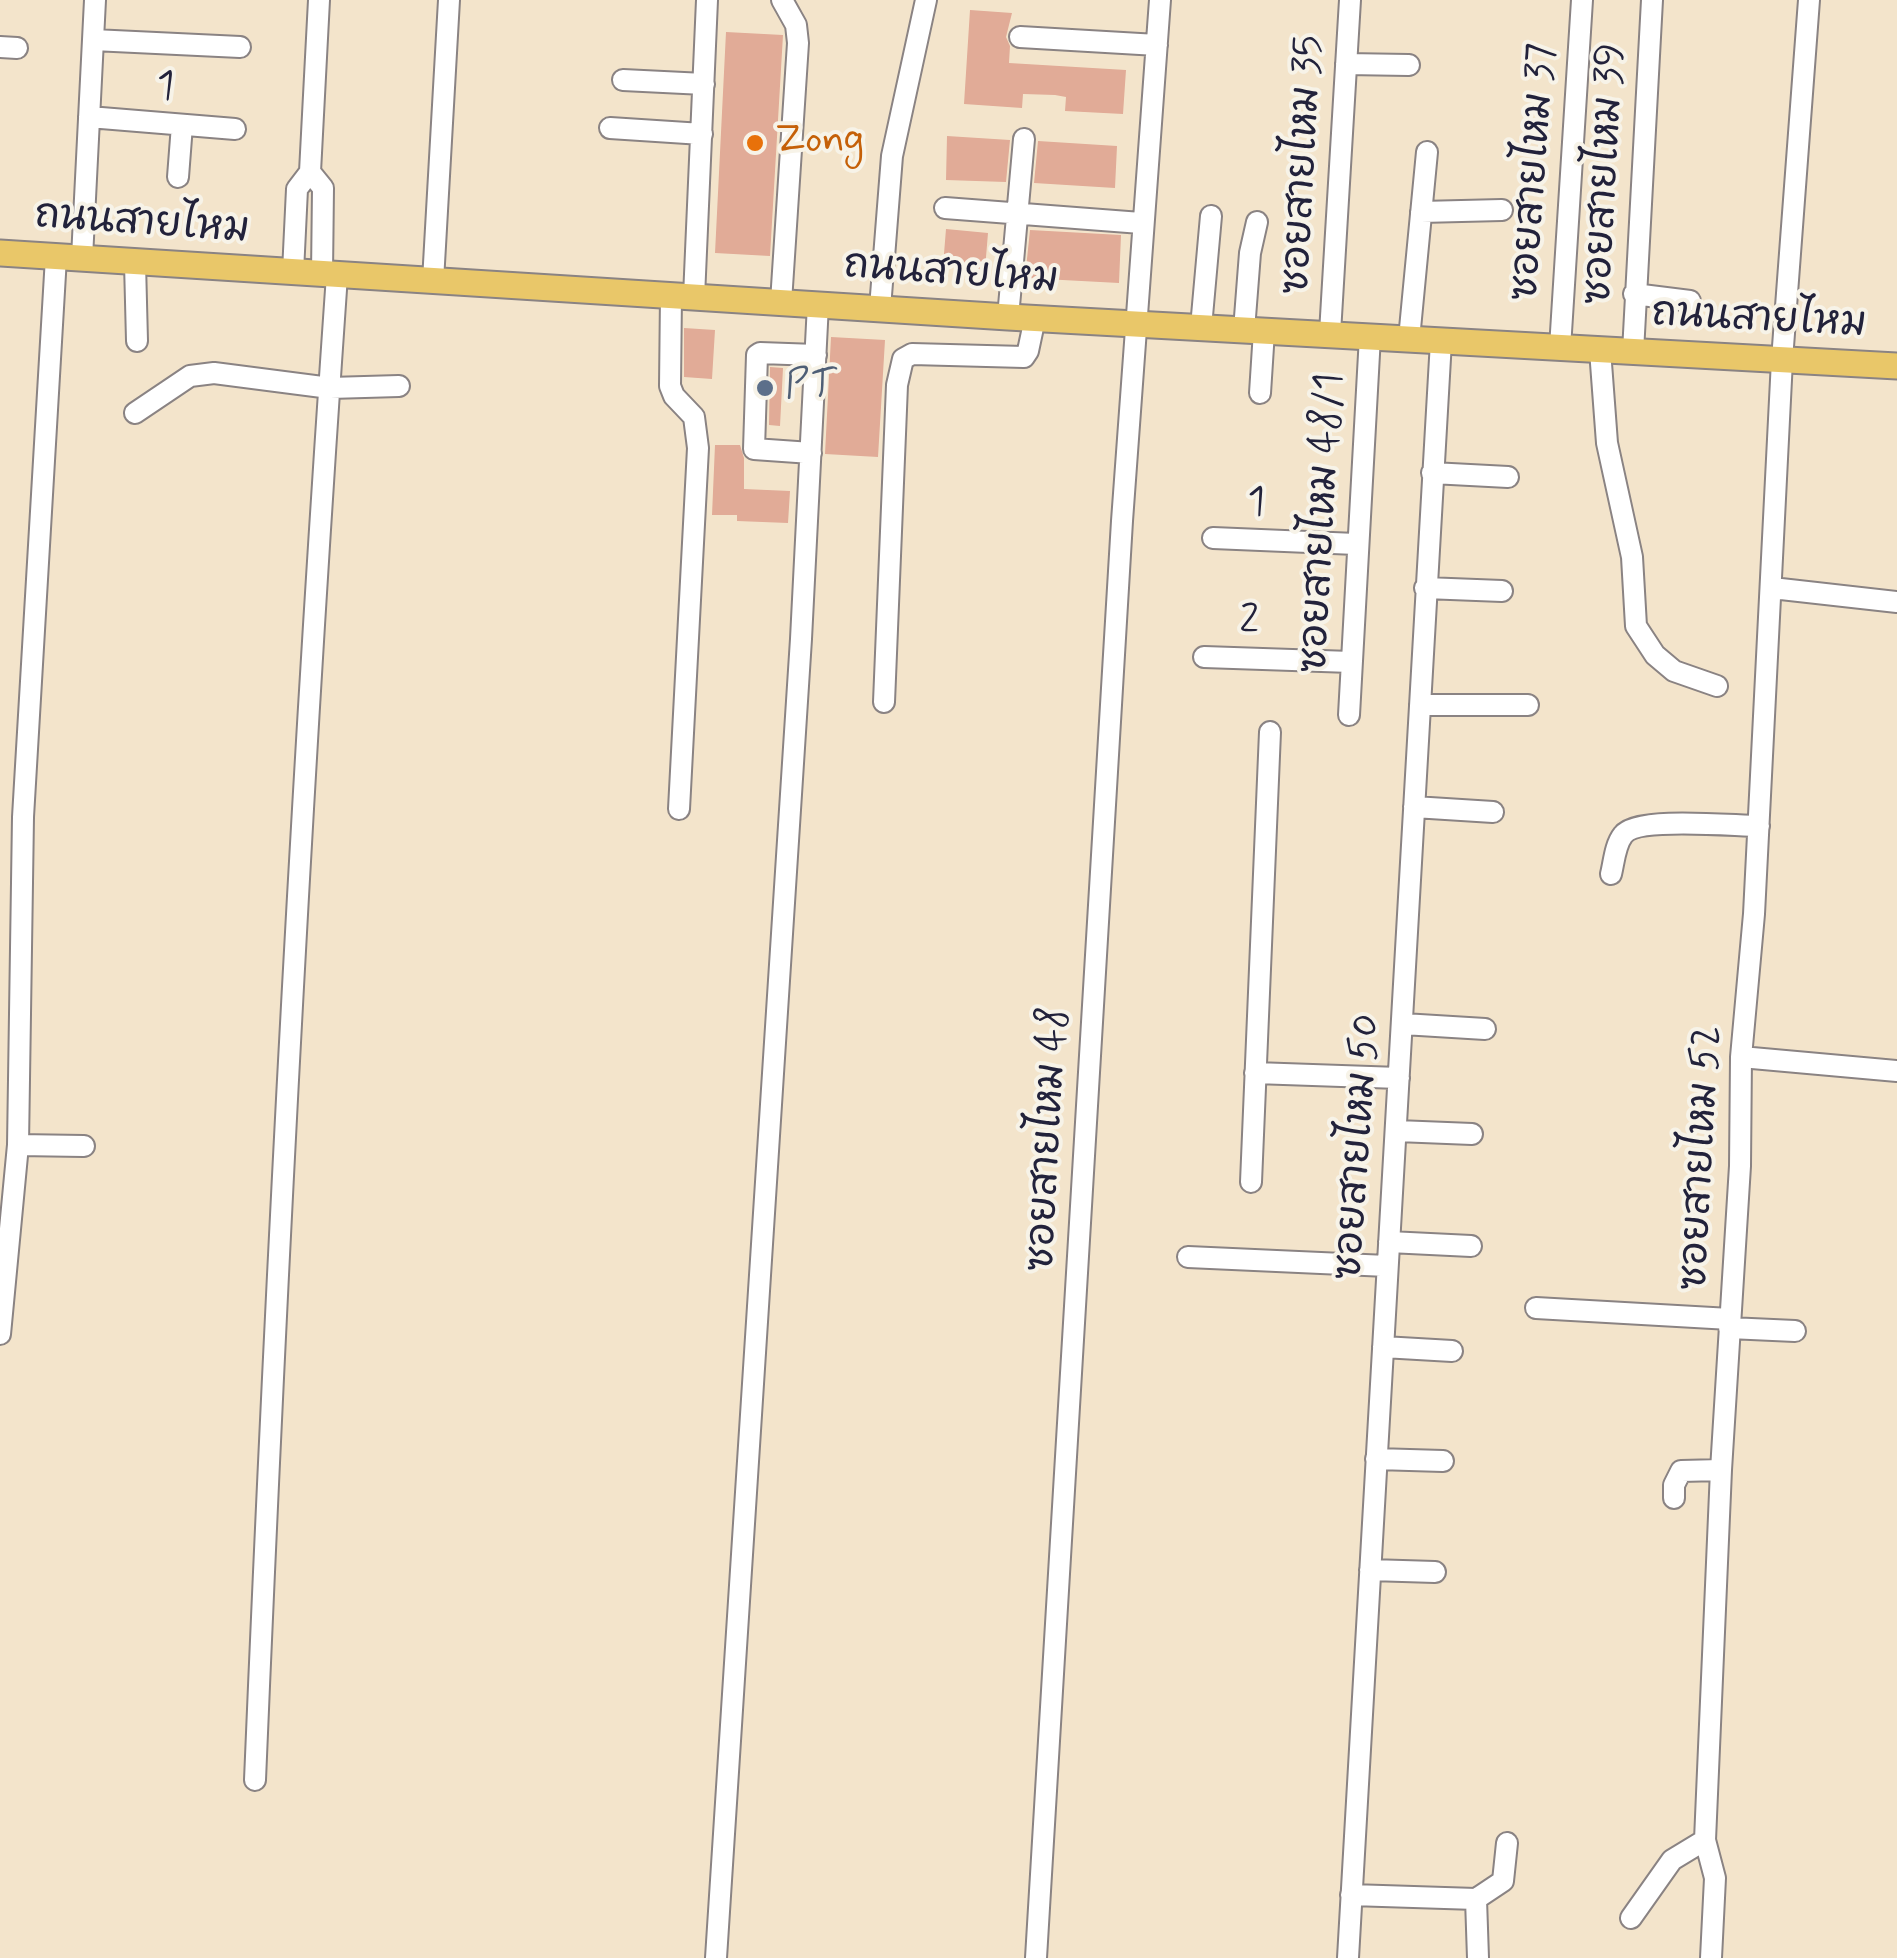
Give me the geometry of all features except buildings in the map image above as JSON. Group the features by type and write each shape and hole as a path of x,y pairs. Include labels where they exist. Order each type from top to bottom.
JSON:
{"main road":[{"name":"ถนนสายไหม","path":"0,253 1008,317 1897,366"}],"street":[{"path":"0,1334 18,1145 23,817 69,258 89,118 95,0"},
{"path":"294,272 297,189 310,172 320,0"},
{"path":"433,281 449,0"},
{"path":"679,809 698,448 694,417 670,386 702,134 707,0"},
{"path":"781,302 798,43 796,24 782,0"},
{"path":"880,308 892,156 926,0"},
{"name":"ซอยสายไหม 48","path":"1036,1958 1134,324 1160,0"},
{"name":"ซอยสายไหม 35","path":"1330,333 1350,0"},
{"name":"ซอยสายไหม 37","path":"1560,348 1582,0"},
{"name":"ซอยสายไหม 39","path":"1633,352 1652,0"},
{"name":"ซอยสายไหม 52","path":"1712,1958 1715,1878 1704,1840 1740,1166 1740,1057 1758,826 1782,360 1809,0"},
{"path":"1020,37 1157,46"},
{"path":"93,40 240,47"},
{"path":"1346,64 1410,65"},
{"path":"622,80 704,84"},
{"name":"1","path":"89,118 235,129"},
{"path":"178,177 182,125"},
{"path":"610,128 702,134"},
{"path":"1008,317 1024,139"},
{"path":"1409,339 1428,152"},
{"path":"255,1780 269,1458 330,388 330,274 323,188 310,172"},
{"path":"946,208 1142,223"},
{"path":"1422,212 1502,210"},
{"path":"1201,327 1211,216"},
{"path":"1257,222 1250,254 1260,394"},
{"path":"135,262 136,341"},
{"path":"1634,294 1690,301"},
{"path":"716,1958 818,304"},
{"path":"884,702 897,385 903,359 912,354 1024,357 1035,318"},
{"name":"ซอยสายไหม 48/1","path":"1349,714 1370,336"},
{"name":"ซอยสายไหม 50","path":"1348,1958 1440,341"},
{"path":"1600,350 1607,444 1632,557 1636,626 1655,655 1674,670 1717,686"},
{"path":"811,453 754,448 755,378 760,353 816,355"},
{"path":"135,413 190,376 214,373 330,388 400,386"},
{"path":"1432,473 1508,477"},
{"name":"1","path":"1213,538 1356,544"},
{"path":"1426,588 1502,591"},
{"path":"1772,588 1897,602"},
{"name":"2","path":"1204,657 1351,662"},
{"path":"1420,705 1528,704"},
{"path":"1251,1182 1270,732"},
{"path":"1414,807 1493,812"},
{"path":"1610,874 1618,844 1633,827 1758,826"},
{"path":"1403,1024 1485,1030"},
{"path":"1740,1057 1897,1071"},
{"path":"1255,1073 1400,1078"},
{"path":"1397,1131 1472,1134"},
{"path":"18,1145 84,1146"},
{"path":"1388,1242 1471,1246"},
{"path":"1188,1257 1387,1266"},
{"path":"1536,1308 1795,1332"},
{"path":"1383,1347 1452,1351"},
{"path":"1376,1459 1444,1461"},
{"path":"1674,1498 1674,1485 1682,1471 1721,1470"},
{"path":"1370,1570 1435,1572"},
{"path":"1631,1918 1672,1860 1704,1840"},
{"path":"1351,1895 1476,1899 1502,1881 1507,1843"},
{"path":"1476,1899 1478,1958"}],"place":[{"name":"Zong","path":"755,143"},
{"name":"PT","path":"765,388"}]}
